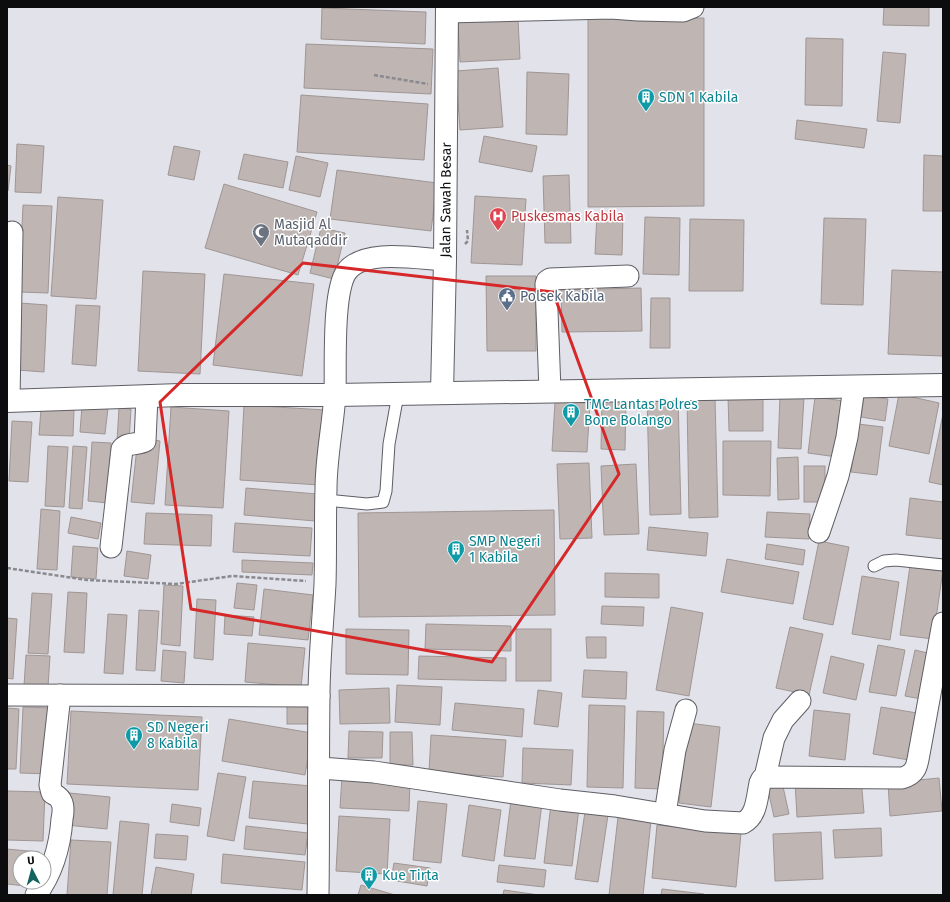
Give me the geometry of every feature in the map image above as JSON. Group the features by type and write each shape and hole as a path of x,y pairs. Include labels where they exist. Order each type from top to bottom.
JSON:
{"main road":[{"name":"Jalan Sawah Besar","path":"442,393 445,260 447,10"},
{"path":"8,401 147,396 398,394 943,385"}],"street":[{"path":"447,10 611,8 683,11 693,7"},
{"path":"8,401 12,232"},
{"path":"318,895 320,768 319,696 325,582 326,487 335,394 335,348 338,293 342,278 347,270 356,264 375,258 390,257 445,260"},
{"path":"550,391 547,281 550,279 628,276"},
{"path":"819,532 838,476 847,438 854,387"},
{"path":"111,547 122,448 130,444 145,442 147,396"},
{"path":"765,777 902,778 909,776 916,766 920,754 943,623"},
{"path":"7,695 319,696"},
{"path":"36,895 54,862 59,847 62,829 63,804 61,799 52,793 50,785 60,695"},
{"path":"320,768 381,773 705,821 743,823 748,821 753,814 760,783 765,777 774,738 783,720 800,701"},
{"path":"664,814 675,750 686,710"}],"lane":[{"path":"326,500 367,504 383,502 386,491 389,444 398,394"},
{"path":"874,566 884,561 896,560 943,565"}],"path":[{"path":"374,75 446,87"},
{"path":"7,568 102,581 176,584 232,576 325,582"}],"highlighted area":[{"path":"303,263 553,292 619,474 492,662 191,609 160,402"}],"building":[{"path":"884,7 929,7 929,26 883,25"},
{"path":"322,8 426,12 425,44 321,39"},
{"name":"SDN 1 Kabila","path":"588,18 704,18 704,206 588,207"},
{"path":"518,19 520,59 460,62 458,22"},
{"path":"806,38 843,39 842,106 805,105"},
{"path":"306,44 433,49 431,94 304,88"},
{"path":"883,52 906,54 900,123 877,121"},
{"path":"498,68 503,127 460,130 456,71"},
{"path":"527,72 569,74 567,135 526,134"},
{"path":"301,95 428,104 424,160 297,152"},
{"path":"797,120 867,129 864,148 795,139"},
{"path":"484,136 537,146 532,172 479,162"},
{"path":"17,144 44,146 41,193 15,192"},
{"path":"174,146 200,151 194,180 168,175"},
{"path":"244,154 288,162 283,188 238,179"},
{"path":"924,155 943,156 943,211 923,211"},
{"path":"296,156 328,163 320,197 289,190"},
{"path":"7,165 11,166 8,191 7,191"},
{"path":"337,170 437,183 431,231 330,219"},
{"path":"569,175 571,243 545,243 543,176"},
{"path":"224,184 317,212 298,275 205,248"},
{"name":"Puskesmas Kabila","path":"475,196 526,199 522,265 471,263"},
{"path":"58,197 103,200 96,299 51,296"},
{"path":"23,205 52,206 48,293 19,292"},
{"path":"597,213 623,214 622,255 595,254"},
{"path":"645,217 680,218 679,275 643,274"},
{"path":"824,218 866,219 863,305 821,304"},
{"path":"690,219 744,220 743,291 689,291"},
{"path":"321,228 345,233 334,279 310,273"},
{"path":"892,270 943,272 943,356 888,354"},
{"path":"143,271 205,274 200,374 138,371"},
{"path":"224,274 314,284 302,376 213,365"},
{"path":"486,276 536,276 536,351 487,351"},
{"path":"641,288 642,331 562,332 561,290"},
{"path":"651,298 670,298 670,348 650,348"},
{"path":"20,303 47,305 44,372 17,370"},
{"path":"76,305 100,306 96,366 72,364"},
{"path":"899,394 939,403 929,454 889,446"},
{"path":"763,395 763,431 729,431 728,396"},
{"path":"678,396 681,514 650,515 647,397"},
{"path":"780,396 804,397 801,449 778,448"},
{"path":"864,396 888,399 885,421 861,417"},
{"path":"815,397 844,401 837,457 808,453"},
{"path":"687,398 715,398 718,517 689,518"},
{"path":"602,399 626,400 625,450 601,449"},
{"name":"TMC Lantas Polres Bone Bolango","path":"555,402 590,403 587,452 552,451"},
{"path":"82,405 108,408 105,434 80,432"},
{"path":"244,405 325,410 320,485 240,480"},
{"path":"171,407 229,411 223,508 165,505"},
{"path":"119,408 131,409 127,475 115,474"},
{"path":"41,409 74,410 73,436 39,435"},
{"path":"943,414 943,485 929,482"},
{"path":"12,421 32,422 28,482 9,481"},
{"path":"858,424 883,427 877,475 851,472"},
{"path":"138,438 160,441 154,504 131,502"},
{"path":"723,441 771,441 770,496 723,495"},
{"path":"92,442 111,443 108,503 88,501"},
{"path":"48,446 68,447 64,507 45,506"},
{"path":"73,446 87,447 82,509 69,508"},
{"path":"798,457 799,499 778,500 777,458"},
{"path":"589,463 592,538 560,539 557,464"},
{"path":"636,464 639,534 604,535 601,466"},
{"path":"804,466 825,466 825,502 804,502"},
{"path":"246,488 317,494 315,521 244,515"},
{"path":"910,498 943,502 943,539 906,535"},
{"path":"41,509 60,511 57,570 37,569"},
{"name":"SMP Negeri 1 Kabila","path":"554,510 555,615 359,617 358,513"},
{"path":"767,512 810,514 809,539 765,537"},
{"path":"146,513 212,515 211,546 144,544"},
{"path":"71,517 101,523 98,539 68,533"},
{"path":"235,523 312,528 310,556 233,552"},
{"path":"649,527 708,533 706,556 647,550"},
{"path":"819,541 849,547 833,625 803,619"},
{"path":"767,544 805,550 803,565 765,559"},
{"path":"73,546 98,548 96,579 71,577"},
{"path":"127,551 151,555 148,579 124,576"},
{"path":"727,559 799,572 793,604 721,592"},
{"path":"242,560 313,563 312,575 242,572"},
{"path":"910,566 943,570 933,639 900,635"},
{"path":"605,573 659,574 659,598 605,597"},
{"path":"862,576 899,582 890,640 852,634"},
{"path":"237,583 257,585 254,610 234,608"},
{"path":"164,585 183,586 180,646 161,644"},
{"path":"264,589 313,595 308,640 259,635"},
{"path":"68,592 87,593 84,653 64,652"},
{"path":"32,593 52,594 48,654 28,653"},
{"path":"197,599 216,600 213,660 194,658"},
{"path":"602,606 644,607 643,626 601,624"},
{"path":"671,607 703,613 689,696 656,690"},
{"path":"139,610 159,611 155,671 136,670"},
{"path":"108,614 127,615 123,674 104,673"},
{"path":"225,615 254,617 252,636 224,634"},
{"path":"7,618 17,619 13,679 7,678"},
{"path":"426,624 511,626 511,651 425,649"},
{"path":"790,627 823,634 809,695 776,688"},
{"path":"346,629 409,630 408,675 346,674"},
{"path":"516,629 551,629 551,681 516,681"},
{"path":"586,637 606,637 606,658 587,658"},
{"path":"248,643 305,648 301,687 245,682"},
{"path":"878,645 905,650 896,696 869,692"},
{"path":"163,650 186,652 184,683 161,681"},
{"path":"915,650 936,655 927,700 905,696"},
{"path":"26,655 50,656 48,687 24,686"},
{"path":"419,656 506,658 506,681 418,679"},
{"path":"831,656 864,664 856,700 823,693"},
{"path":"584,670 627,672 626,699 582,697"},
{"path":"397,685 442,687 440,725 395,722"},
{"path":"389,688 390,723 340,724 339,690"},
{"path":"538,690 562,693 558,727 534,724"},
{"path":"455,703 524,709 522,737 452,730"},
{"path":"287,704 315,704 315,724 287,724"},
{"path":"589,705 625,706 623,788 587,787"},
{"path":"23,707 53,708 50,774 20,773"},
{"path":"881,707 917,713 909,760 873,754"},
{"path":"7,708 19,709 16,769 7,769"},
{"path":"814,710 850,714 845,760 809,756"},
{"name":"SD Negeri 8 Kabila","path":"71,711 202,717 198,790 67,784"},
{"path":"637,711 664,712 662,789 635,788"},
{"path":"229,719 312,733 305,775 222,761"},
{"path":"688,723 720,727 711,807 679,803"},
{"path":"349,731 383,732 382,758 348,758"},
{"path":"390,732 412,732 413,765 390,765"},
{"path":"431,735 506,740 503,777 429,772"},
{"path":"523,748 573,750 571,785 522,783"},
{"path":"218,773 246,777 234,841 207,836"},
{"path":"342,776 410,779 409,811 340,808"},
{"path":"861,778 864,813 797,817 795,782"},
{"path":"939,778 942,811 890,816 888,783"},
{"path":"253,781 312,786 308,824 249,818"},
{"path":"782,782 789,814 774,817 767,785"},
{"path":"7,791 45,792 43,841 7,840"},
{"path":"69,793 110,797 107,829 66,825"},
{"path":"511,800 542,803 535,859 504,856"},
{"path":"418,801 447,804 441,863 413,860"},
{"path":"172,804 201,808 199,826 170,822"},
{"path":"551,804 579,808 572,866 544,863"},
{"path":"469,805 501,810 494,861 462,856"},
{"path":"585,812 608,815 598,882 575,879"},
{"path":"339,816 390,819 387,874 336,871"},
{"path":"618,817 651,821 643,895 609,895"},
{"path":"120,821 149,824 142,895 113,895"},
{"path":"657,825 741,833 736,887 652,878"},
{"path":"246,826 308,833 305,855 244,849"},
{"path":"881,828 882,856 835,858 833,830"},
{"path":"821,832 823,879 775,881 773,834"},
{"path":"156,834 188,836 186,860 154,858"},
{"path":"71,840 111,842 107,895 67,895"},
{"path":"7,849 18,850 12,850 12,885 7,884"},
{"path":"223,854 305,862 302,890 221,883"},
{"path":"394,863 430,868 427,886 391,880"},
{"path":"499,865 546,870 544,887 497,882"},
{"path":"156,867 194,874 191,895 151,895"},
{"name":"Kue Tirta","path":"361,885 395,895 358,895"},
{"path":"662,889 704,894 704,895 661,895"},
{"path":"504,890 539,895 503,895"}],"place":[{"name":"SDN 1 Kabila","path":"646,112"},
{"name":"Puskesmas Kabila","path":"498,231"},
{"name":"Masjid Al Mutaqaddir","path":"261,247"},
{"name":"Polsek Kabila","path":"507,311"},
{"name":"TMC Lantas Polres Bone Bolango","path":"571,427"},
{"name":"SMP Negeri 1 Kabila","path":"456,564"},
{"name":"SD Negeri 8 Kabila","path":"134,750"},
{"name":"Kue Tirta","path":"369,890"}]}
